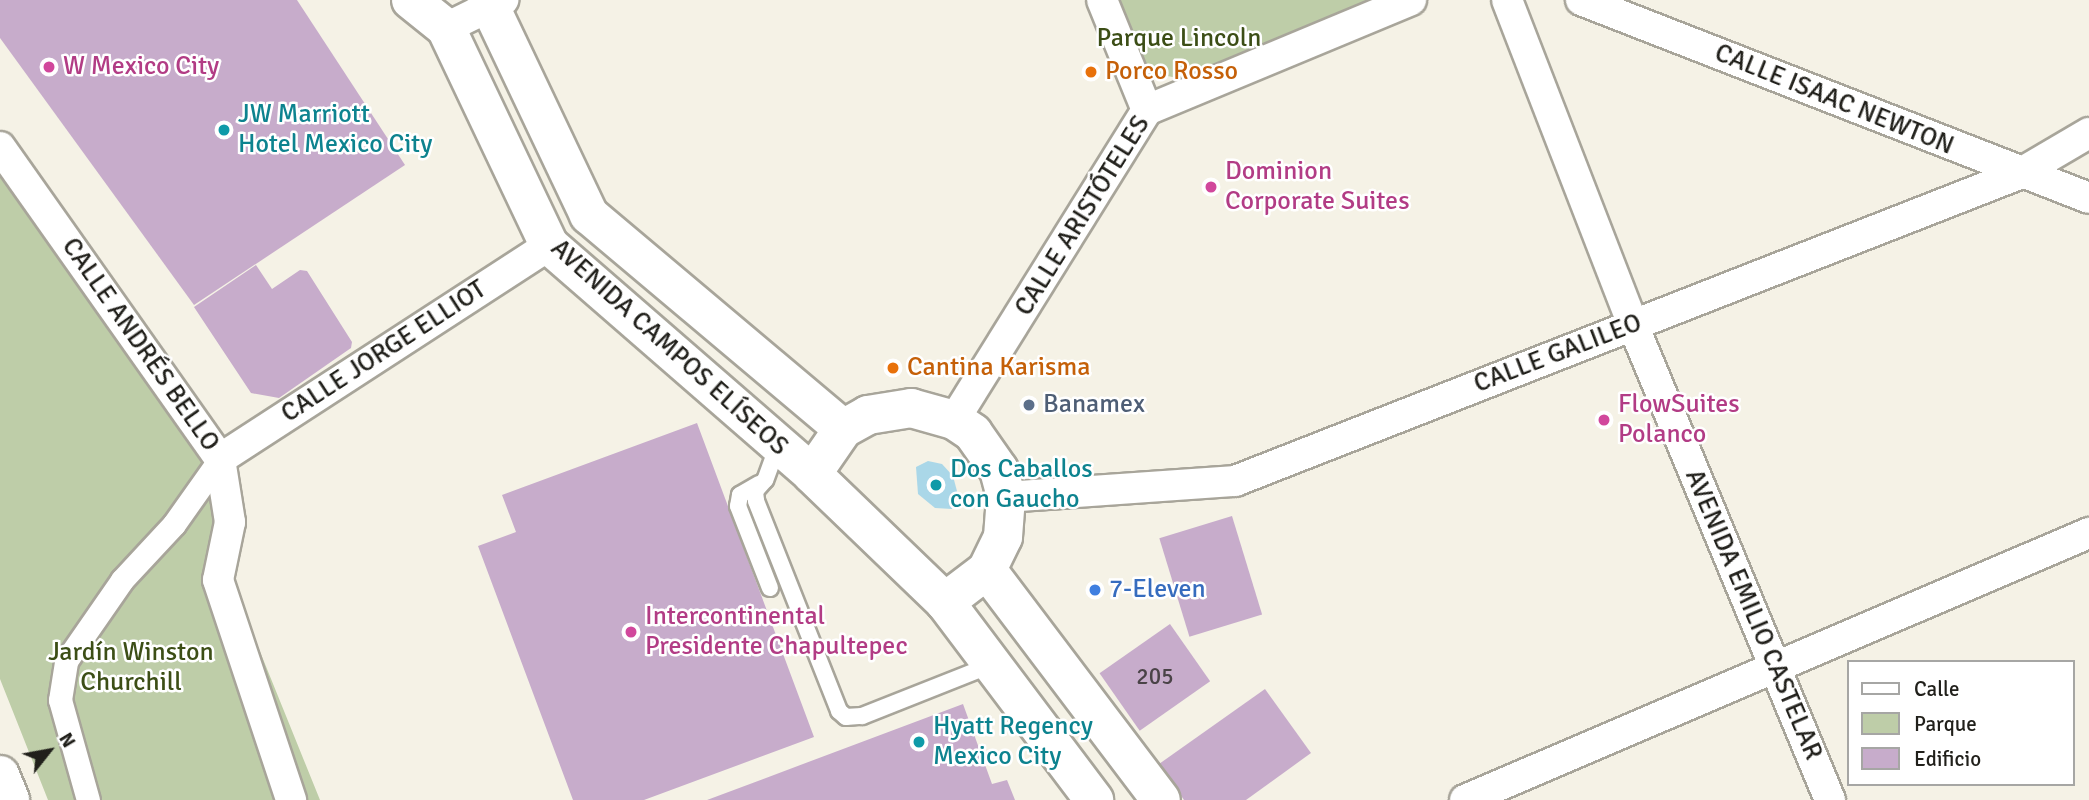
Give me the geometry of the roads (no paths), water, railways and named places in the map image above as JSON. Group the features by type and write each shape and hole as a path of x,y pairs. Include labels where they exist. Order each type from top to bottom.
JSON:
{"street":[{"name":"AVENIDA CAMPOS ELÍSEOS","path":"411,0 446,28 549,245 812,474"},
{"path":"1102,0 1147,110"},
{"name":"CALLE ARISTÓTELES","path":"954,420 1147,110 1411,0"},
{"name":"AVENIDA EMILIO CASTELAR","path":"1507,0 1633,325 1830,800"},
{"name":"CALLE ISAAC NEWTON","path":"1581,0 2019,174 2089,198"},
{"name":"AVENIDA CAMPOS ELÍSEOS","path":"494,1 589,215 843,429"},
{"path":"446,28 494,1"},
{"name":"CALLE GALILEO","path":"1006,497 1235,481 2019,174 2089,134"},
{"name":"CALLE ANDRÉS BELLO","path":"0,147 220,459 230,523 218,580 291,800"},
{"name":"CALLE JORGE ELLIOT","path":"220,459 549,245"},
{"path":"945,601 987,570 1003,537 1006,497 988,450 954,420 911,408 889,409 843,429 812,474 945,601 1094,800"},
{"path":"88,800 60,700 66,661 122,580 174,524 220,459"},
{"path":"1465,800 1775,670 2089,533"},
{"path":"987,570 1161,800"},
{"path":"0,775 10,800"}],"lane":[{"path":"770,588 738,506 740,495 765,480 778,445"},
{"path":"759,484 756,500 834,701 846,717 862,716 993,665"}],"water":[{"path":"928,461 942,464 953,476 958,495 952,509 935,508 918,494 916,467"}],"place":[{"name":"W Mexico City","path":"49,67"},
{"name":"Porco Rosso","path":"1091,72"},
{"name":"JW Marriott Hotel Mexico City","path":"224,130"},
{"name":"Dominion Corporate Suites","path":"1211,187"},
{"name":"Cantina Karisma","path":"893,368"},
{"name":"Banamex","path":"1029,405"},
{"name":"FlowSuites Polanco","path":"1604,420"},
{"name":"Dos Caballos con Gaucho","path":"936,485"},
{"name":"7-Eleven","path":"1095,590"},
{"name":"Intercontinental Presidente Chapultepec","path":"631,632"},
{"name":"Hyatt Regency Mexico City","path":"919,742"}],"park label":[{"name":"Parque Lincoln","path":"1179,39"},
{"name":"Jardín Winston Churchill","path":"131,668"}]}
